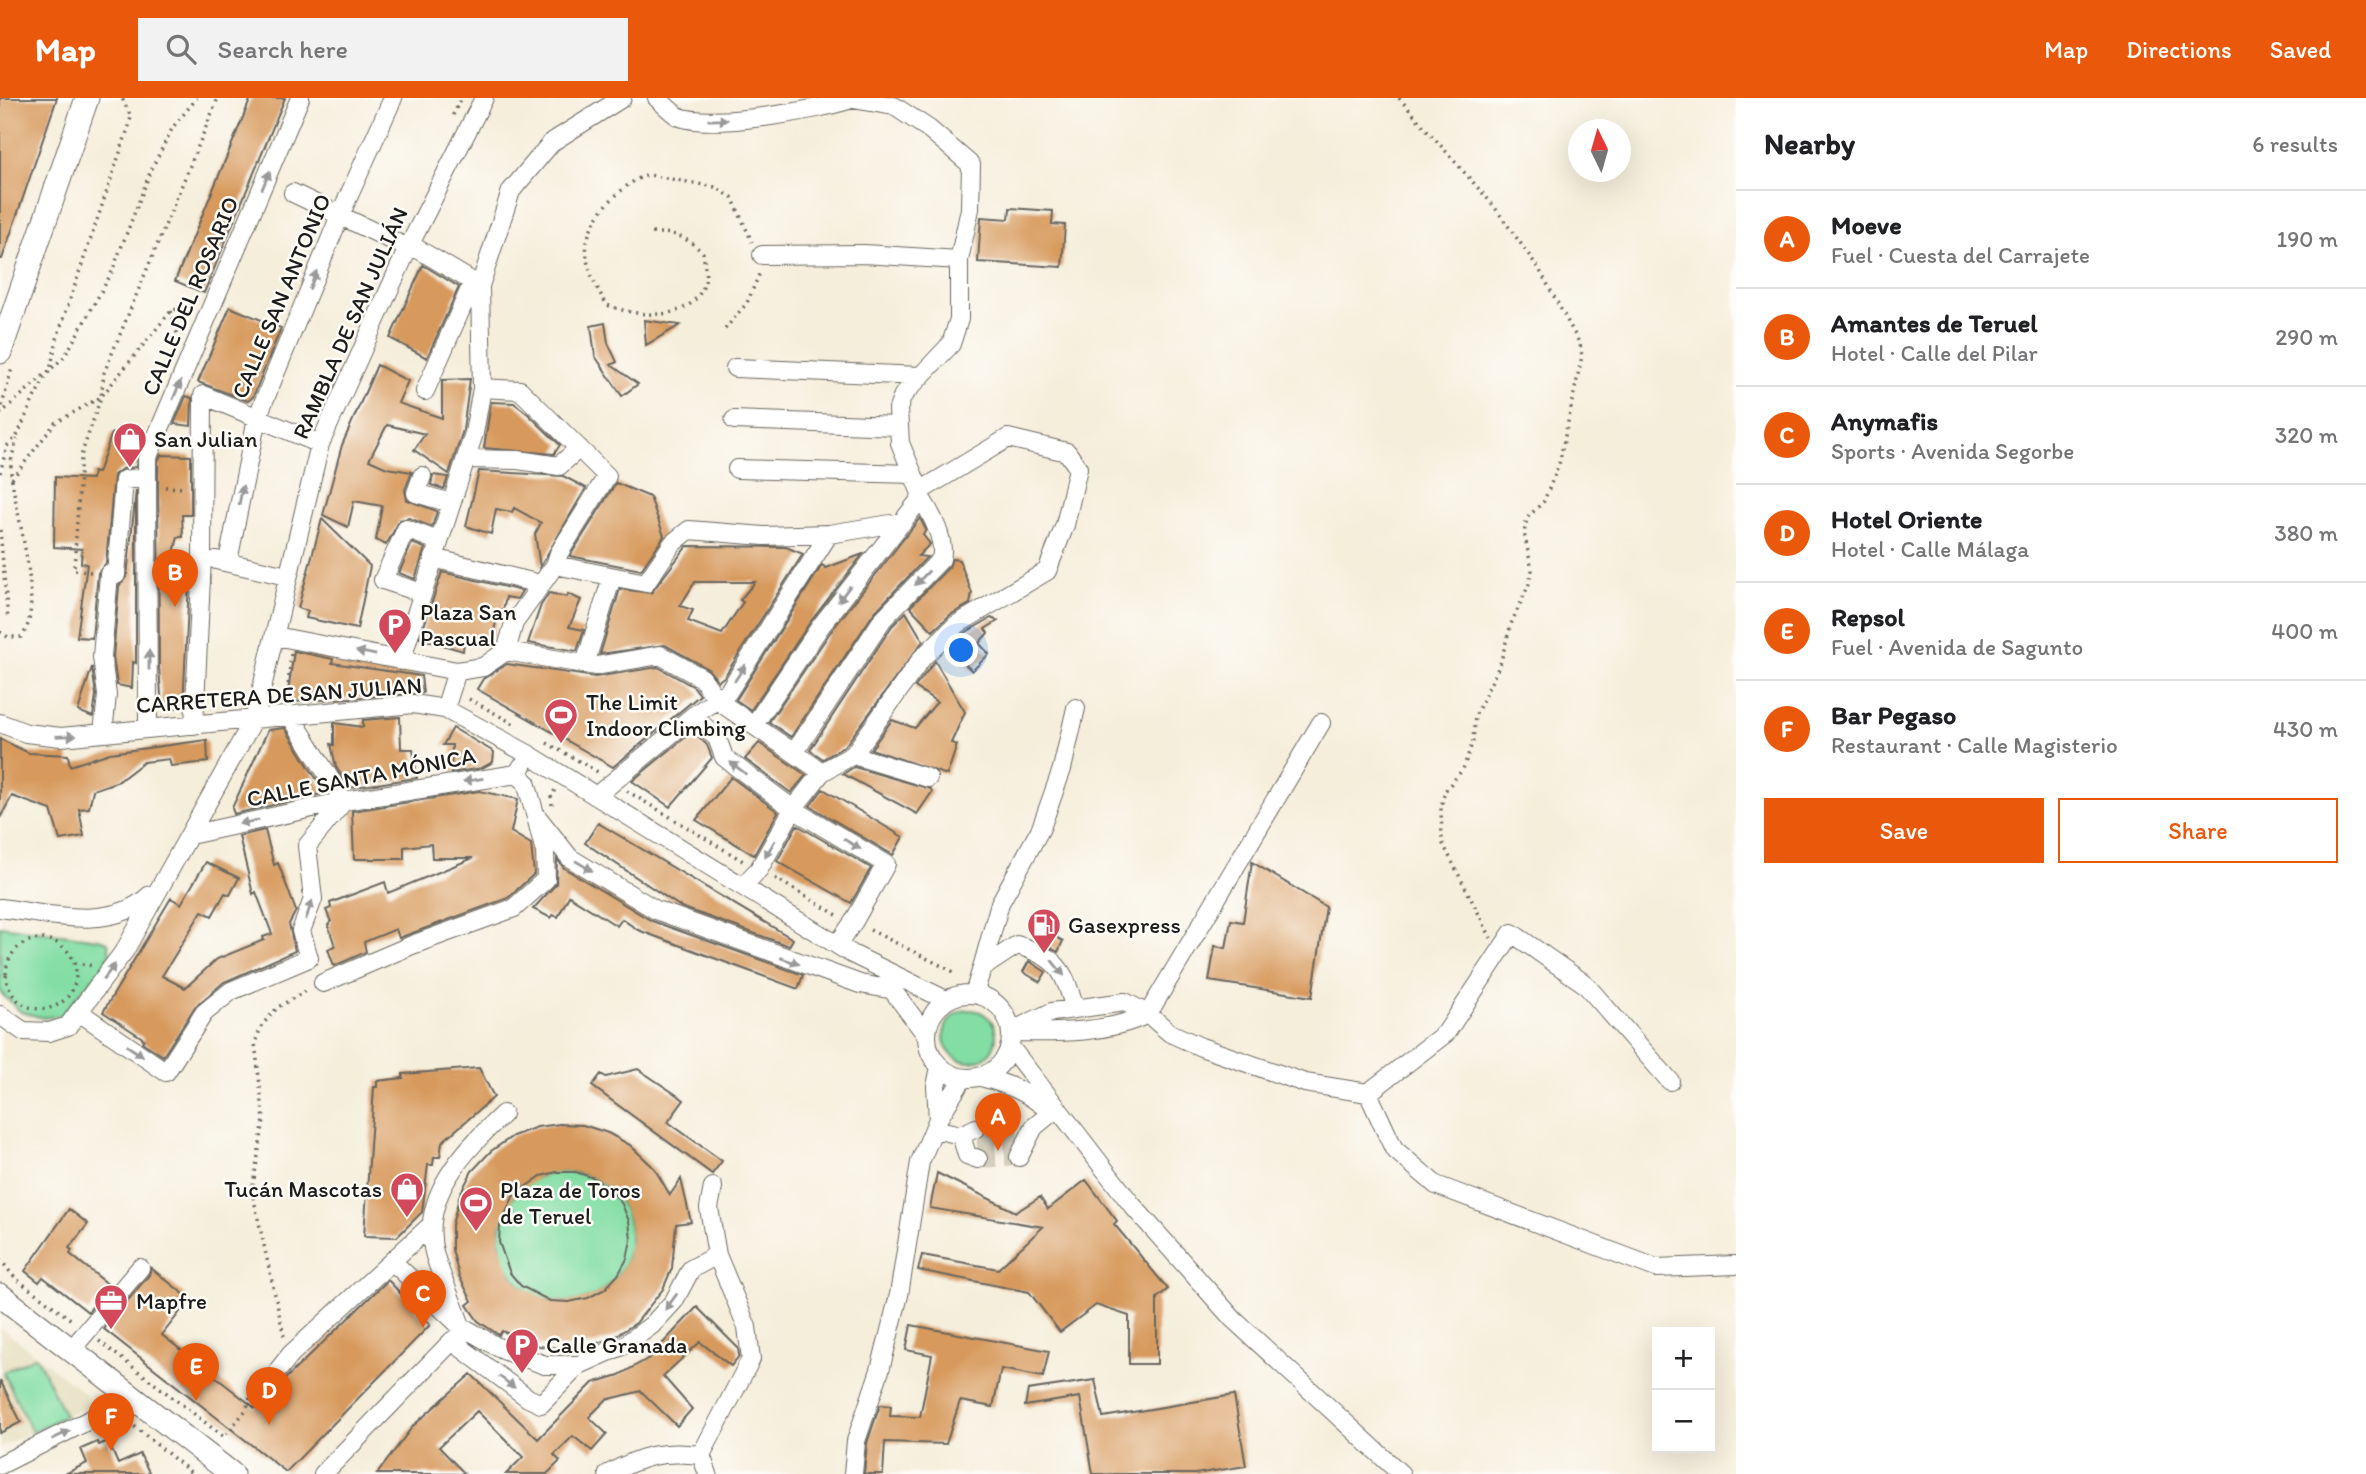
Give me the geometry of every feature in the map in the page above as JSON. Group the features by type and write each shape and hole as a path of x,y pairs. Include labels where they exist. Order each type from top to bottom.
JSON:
{"main road":[{"path":"0,352 87,98"},
{"path":"0,1283 49,1332"},
{"path":"0,1295 49,1332 79,1340 135,1397 232,1474"}],"street":[{"name":"CALLE DEL ROSARIO","path":"148,728 147,459 300,98"},
{"name":"CALLE SAN ANTONIO","path":"228,561 257,418 341,213 393,98"},
{"name":"RAMBLA DE SAN JULIÁN","path":"160,885 256,717 320,444 410,246 484,98"},
{"path":"425,391 477,284 510,191 552,142 622,98"},
{"path":"657,98 678,116 716,122 827,107 853,98 894,106 929,129 971,165 970,209 959,261 959,319 951,344 903,395 898,409 900,443 920,495 933,518 943,552 941,559 883,619 794,753"},
{"path":"293,193 410,246 477,284"},
{"path":"764,254 864,254 959,261"},
{"path":"401,661 466,459 482,388 477,284"},
{"path":"734,368 919,376"},
{"path":"275,636 457,671 483,667 506,652 514,623 555,565 559,553 607,476 520,390 482,388"},
{"path":"194,725 202,558 203,395 320,444"},
{"path":"734,420 897,426"},
{"path":"743,886 759,869 793,809 822,772 853,755 922,657 956,625 1047,571 1065,525 1078,472 1076,463 1067,452 1008,438 920,495 903,522 827,617 754,725"},
{"path":"466,459 518,460 559,467 579,448"},
{"path":"737,469 913,474"},
{"path":"422,476 416,494 451,503"},
{"path":"103,733 107,695 102,657 124,480 147,482"},
{"path":"555,565 646,583 673,543 689,530 764,536 829,534 903,522"},
{"path":"422,593 383,580 406,529 436,549 540,584"},
{"path":"596,796 693,716 719,701 728,692 829,534"},
{"path":"202,558 228,561 287,576"},
{"path":"585,664 612,577"},
{"path":"506,652 596,666 660,654 702,678 719,701 822,772"},
{"path":"445,709 457,671"},
{"name":"CARRETERA DE SAN JULIAN","path":"0,723 26,733 61,737 256,717 288,706 413,704 445,709 528,754 871,965 946,1000"},
{"path":"79,1012 166,1072 204,1013 213,1005 231,991 309,958 301,931 313,899 307,846 344,800 288,706"},
{"path":"974,993 1000,903 1046,816 1062,769 1076,708"},
{"path":"693,716 717,738 724,757 793,809 886,864 838,944"},
{"path":"1011,1040 1129,1023 1148,1014 1321,723"},
{"path":"323,983 412,945 514,908 546,879 545,852 535,814 526,782 517,774 528,754"},
{"path":"853,755 929,778"},
{"name":"CALLE SANTA MÓNICA","path":"190,835 344,800 517,774"},
{"path":"535,814 570,858 656,910 860,984 894,990"},
{"path":"0,1015 23,1031 49,1032 68,1026 125,950 160,885"},
{"path":"0,908 104,918 127,913 139,906 160,885"},
{"path":"104,918 122,933 125,950"},
{"path":"853,1474 856,1441 880,1370 899,1295 920,1162 936,1124 972,1078 994,1071 1004,1061 1011,1040 1052,1012 1125,1002 1148,1014 1170,1033 1200,1047 1306,1083 1368,1093 1446,1033 1512,933 1585,984 1671,1081"},
{"path":"982,968 1017,945 1035,951 1053,960 1066,977 1074,1007"},
{"name":"CARRETERA DE SAN JULIAN","path":"871,965 894,990 927,1036"},
{"path":"1083,1142 1033,1096 1013,1086 940,1068 928,1048 927,1036 932,1016 946,1000 974,993 988,997 1000,1006 1011,1040 1083,1142 1132,1205 1233,1319 1401,1474"},
{"path":"936,1124 936,1086 940,1068"},
{"path":"1368,1093 1394,1149 1436,1185 1656,1268 1736,1265"},
{"path":"1022,1138 1051,1113"},
{"path":"460,1333 435,1254 431,1225 444,1181 464,1151 503,1114"},
{"path":"936,1124 973,1142"},
{"path":"708,1474 701,1455 751,1359 747,1327 717,1255 709,1208 713,1187"},
{"path":"279,1369 291,1354 431,1225"},
{"path":"393,1261 460,1333 528,1398 541,1404 579,1365 626,1344 652,1325 674,1301 691,1269 717,1255"},
{"path":"79,1340 140,1268"},
{"path":"460,1333 545,1364 579,1365"},
{"path":"323,1474 460,1333"},
{"path":"0,1465 135,1397"},
{"path":"608,1474 632,1461 661,1452 701,1455"}],"path":[{"path":"0,632 8,637 21,637 27,630 29,612 26,540 10,467 17,436 50,370 58,335 129,126 131,117 122,98"},
{"path":"0,413 65,356 111,274 151,170 173,127 197,98"},
{"path":"74,570 81,456 102,397 104,373 218,98"},
{"path":"1399,98 1493,205 1539,269 1574,332 1582,356 1559,464 1544,501 1527,519 1524,533 1532,570 1529,584 1511,624 1500,664 1475,716 1473,741 1463,769 1445,791 1441,807 1442,842 1449,860 1499,953"},
{"path":"652,233 674,232 693,243 703,253 705,281 691,302 671,314 632,315 607,305 587,267 586,242 596,217 639,177 649,175 715,187 732,197 747,237 764,254 754,292 725,329"},
{"path":"12,479 55,423 102,397 173,311 178,336"},
{"path":"0,363 12,368 0,413"},
{"path":"0,473 7,446 17,436"},
{"path":"147,482 201,488"},
{"path":"0,530 8,620"},
{"path":"288,706 293,646"},
{"path":"622,788 842,918 854,921 954,972"},
{"path":"34,939 55,941 71,954 75,963 76,974 71,993 55,1006 33,1008 23,1004 11,992 3,978 9,957 24,942 34,939"},
{"path":"291,1354 280,1326 251,1191 264,1120 255,1043 262,1025 278,1007 323,983"},
{"path":"0,1000 11,992"},
{"path":"0,1259 79,1340 224,1437 246,1410 250,1398"}],"shaded area":[{"path":"0,1327 87,1395 85,1407 0,1447"}],"green space":[{"path":"0,926 98,939 108,942 110,953 103,967 61,1015 44,1018 21,1012 0,992"},
{"path":"970,1010 980,1012 988,1018 994,1026 994,1046 988,1054 980,1060 970,1062 960,1060 952,1054 946,1046 944,1036 946,1026 952,1018 960,1012"},
{"path":"565,1172 590,1177 611,1191 625,1212 630,1237 625,1262 611,1283 590,1297 565,1302 540,1297 519,1283 505,1262 500,1237 505,1212 519,1191 540,1177"},
{"path":"36,1356 65,1416 32,1432 3,1372"}],"building":[{"path":"0,98 57,98 2,259 0,259"},
{"path":"251,98 285,98 204,293 175,281"},
{"path":"1010,208 1053,211 1052,224 1065,225 1062,267 978,262 981,217 1009,219"},
{"path":"423,265 459,287 427,358 390,338"},
{"path":"230,307 281,328 253,397 248,401 198,382"},
{"path":"644,320 680,325 646,345"},
{"path":"605,323 608,343 617,362 611,365 638,384 622,396 595,356 591,326"},
{"path":"377,365 408,381 398,403 442,418 442,380 470,379 463,430 449,474 414,450 425,434 387,425 369,460 387,468 412,472 405,490 407,500 437,511 432,527 409,518 400,520 386,545 376,540 382,506 354,501 348,527 323,515 342,445"},
{"path":"186,396 192,398 191,426 174,424"},
{"path":"491,402 514,403 528,414 560,445 554,454 484,448"},
{"path":"112,433 141,443 136,467 122,469 114,475 106,563 98,573 92,638 77,637 87,564 81,563 82,549 54,547 55,477 92,479 93,472 98,473"},
{"path":"161,455 191,456 191,515 182,515 183,537 178,537 174,553 177,584 189,583 183,707 162,709 159,667 158,461"},
{"path":"479,471 563,476 586,488 540,567 535,534 541,523 514,508 512,512 496,509 491,534 466,526"},
{"path":"433,475 448,477 444,489 431,485"},
{"path":"616,483 650,497 664,536 641,570 570,556"},
{"path":"136,490 136,663 133,662 132,688 117,685 113,657 119,586 127,576"},
{"path":"920,518 926,530 923,535 930,544 918,556 927,557 874,613 791,737 769,722 829,634"},
{"path":"322,519 370,566 357,629 306,618 308,611 298,608"},
{"path":"412,543 425,548 415,579 399,573"},
{"path":"687,546 786,547 803,554 724,677 718,681 707,668 665,645 600,654 620,589 651,593","holes":["695,582 755,582 740,600 743,602 722,634 688,621 693,610 680,606"]},
{"path":"863,554 811,621 751,710 736,700 822,565 826,568"},
{"path":"952,559 959,560 972,593 970,604 950,615 933,631 910,607 949,567"},
{"path":"442,572 522,591 517,599 506,597 503,611 499,610 493,635 482,646 464,642 463,651 420,638"},
{"path":"549,593 567,597 568,594 581,600 569,627 584,630 577,651 528,643 541,605"},
{"path":"906,612 923,641 845,746 823,759 810,750 892,626"},
{"path":"991,618 998,621 985,629 988,633 979,643 989,654 972,671 949,648 963,634"},
{"path":"294,651 333,659 332,663 421,676 423,693 292,702 288,692"},
{"path":"935,661 965,712 951,743 957,745 947,775 871,749 892,720 915,728 937,702 915,687"},
{"path":"507,664 595,677 658,667 694,687 700,695 613,767 477,689 483,679"},
{"path":"92,667 96,695 93,717 78,711"},
{"path":"400,717 401,749 413,749 417,778 349,788 336,767 331,744 334,745 334,723 363,727 363,720"},
{"path":"285,728 325,793 234,814 232,808 268,730"},
{"path":"453,728 494,752 493,762 482,768 451,773 452,745 443,745"},
{"path":"693,731 707,745 712,758 670,807 632,781"},
{"path":"0,739 29,753 68,755 70,766 110,753 207,740 208,762 171,766 169,759 144,762 119,781 93,790 89,808 79,809 84,836 60,840 51,810 12,796 0,818"},
{"path":"759,743 806,775 791,793 745,759"},
{"path":"854,767 931,789 932,792 917,814 843,774"},
{"path":"731,777 778,812 754,855 696,820"},
{"path":"823,789 903,837 893,855 810,806"},
{"path":"479,791 518,799 511,832 531,844 534,874 508,898 399,938 396,929 364,942 366,952 334,966 328,949 335,946 326,910 331,908 330,903 385,882 388,893 473,858 432,858 431,844 404,847 404,859 354,859 352,811"},
{"path":"598,823 793,939 789,946 681,907 585,843"},
{"path":"797,825 871,868 851,903 777,861"},
{"path":"265,830 274,865 278,863 296,911 289,924 295,951 224,982 195,1007 163,1056 142,1042 144,1039 103,1012 171,898 181,904 206,862 239,878 230,895 225,893 212,916 202,911 162,976 185,988 217,959 264,940 263,937 272,934 256,892 253,894 239,836"},
{"path":"557,859 564,868 652,921 803,975 798,989 638,930 622,919 617,926 569,896 558,917 553,915 551,918 533,909 556,884"},
{"path":"1252,862 1326,907 1312,997 1209,981 1215,946 1226,948 1231,920 1243,922"},
{"path":"1046,932 1063,941 1058,952 1041,942"},
{"path":"1029,961 1046,972 1040,982 1023,972"},
{"path":"479,1068 494,1097 442,1142 440,1157 434,1157 433,1165 428,1165 422,1212 397,1237 364,1236 374,1087 377,1087 377,1081 403,1078 403,1074"},
{"path":"638,1069 684,1100 668,1122 722,1161 712,1174 592,1086 601,1074 606,1077"},
{"name":"Plaza de Toros de Teruel","path":"583,1125 608,1133 630,1145 654,1168 670,1195 681,1179 691,1222 676,1224 672,1268 663,1289 636,1323 612,1338 592,1345 560,1348 539,1346 502,1331 499,1335 478,1321 467,1305 472,1301 459,1276 452,1249 452,1225 460,1194 472,1171 491,1151 513,1136 537,1127","holes":["557,1172 576,1172 594,1178 610,1189 622,1204 629,1221 631,1240 627,1259 618,1275 605,1289 588,1298 569,1302 550,1301 521,1286 510,1273 499,1242 500,1226 514,1195 541,1176"]},
{"path":"937,1173 1016,1212 1040,1197 1048,1209 1086,1180 1117,1221 1114,1224 1168,1289 1157,1298 1157,1364 1129,1364 1129,1316 1096,1305 1060,1332 1029,1292 918,1270 922,1255 998,1269 1043,1227 930,1208"},
{"path":"69,1209 88,1224 69,1248 72,1250 70,1254 110,1286 88,1312 43,1277 39,1282 25,1271"},
{"path":"151,1268 190,1299 162,1335 255,1408 388,1280 430,1325 286,1472 104,1329 149,1275"},
{"path":"697,1307 738,1348 739,1356 731,1366 700,1342 663,1376 692,1409 677,1426 641,1391 606,1400 589,1417 607,1434 592,1451 573,1436 554,1455 560,1461 547,1474 506,1474 523,1457 477,1411 439,1447 465,1474 377,1474 413,1426 471,1374 538,1439 593,1383 619,1375 649,1358"},
{"path":"911,1325 1049,1351 1043,1377 1001,1369 993,1407 960,1401 946,1444 885,1442 883,1474 864,1474 867,1443 880,1405 891,1406 890,1416 920,1417 932,1355 906,1350"},
{"path":"0,1380 21,1422 0,1433"},
{"path":"1095,1380 1103,1417 1234,1395 1246,1466 1195,1474 1093,1474 1080,1397 1025,1406 1028,1390"},
{"path":"108,1441 118,1464 140,1454 150,1474 65,1474 87,1463 81,1449 97,1442 99,1445"}],"tunnel":[{"path":"976,1128 1017,1125"},
{"path":"977,1144 1018,1142"},
{"path":"978,1159 1019,1157"}],"place":[{"name":"San Julian","path":"130,469"},
{"name":"Amantes de Teruel","path":"175,607"},
{"name":"Plaza San Pascual","path":"395,655"},
{"name":"The Limit Indoor Climbing","path":"561,745"},
{"name":"Gasexpress","path":"1044,955"},
{"name":"Moeve","path":"998,1151"},
{"name":"Tucán Mascotas","path":"407,1219"},
{"name":"Plaza de Toros de Teruel","path":"476,1233"},
{"name":"Anymafis","path":"423,1328"},
{"name":"Mapfre","path":"111,1331"},
{"name":"Calle Granada","path":"522,1375"},
{"name":"Repsol","path":"196,1401"},
{"name":"Hotel Oriente","path":"269,1425"},
{"name":"Bar Pegaso","path":"111,1451"}]}
